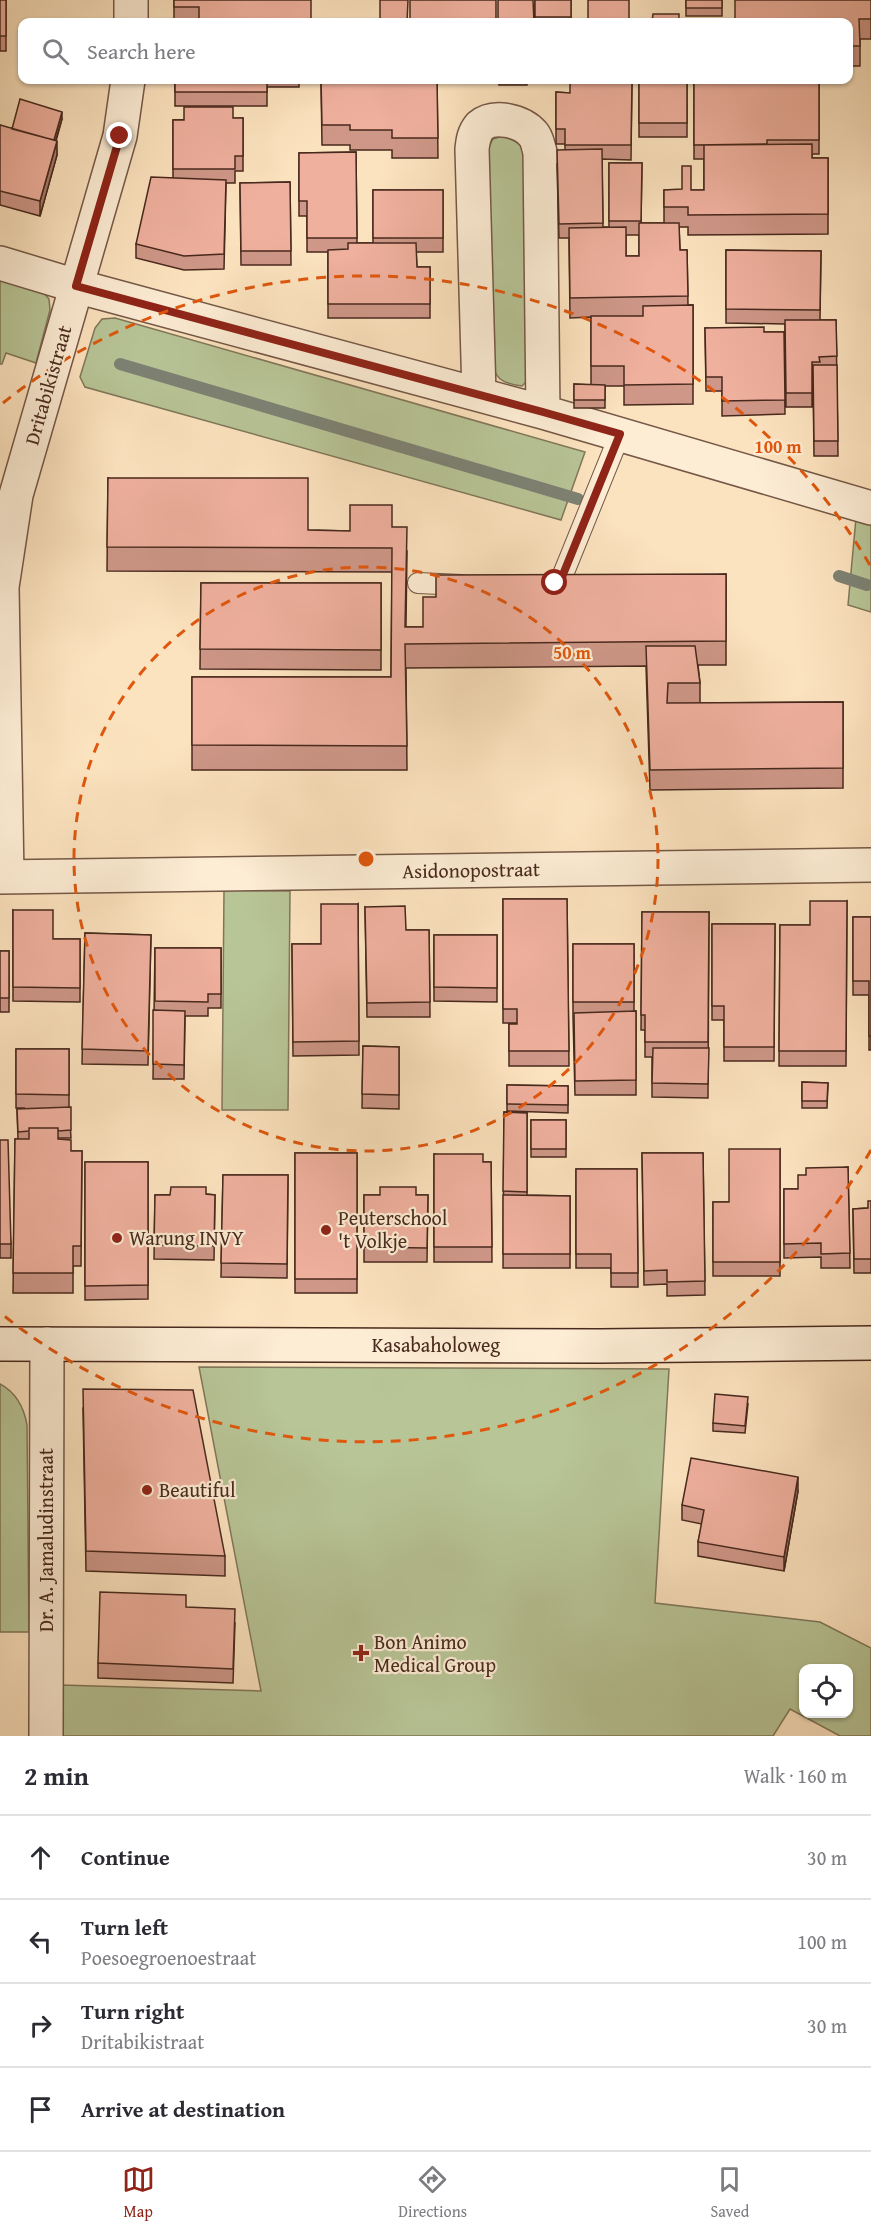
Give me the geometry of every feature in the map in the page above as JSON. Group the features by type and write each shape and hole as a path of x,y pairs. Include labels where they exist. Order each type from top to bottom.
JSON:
{"street":[{"path":"131,0 131,18"},
{"name":"Dritabikistraat","path":"4,877 2,587 16,495 120,136 127,84"},
{"path":"479,394 472,149 474,134 482,125 503,119 525,127 535,136 540,152 543,412"},
{"path":"0,263 76,286 543,412 871,508"},
{"name":"Asidonopostraat","path":"4,877 871,865"},
{"name":"Kasabaholoweg","path":"0,1344 600,1346 871,1343"},
{"name":"Dr. A. Jamaludinstraat","path":"46,1736 47,1344"}],"lane":[{"path":"519,586 542,587 555,583 562,577 620,434"},
{"path":"418,583 474,585"}],"green space":[{"path":"507,135 526,142 533,375 522,386 500,379 489,360 487,151 493,139"},
{"path":"0,275 42,291 49,299 50,310 36,363 6,353 0,364"},
{"path":"115,318 585,452 561,520 85,387 80,377 95,328 102,319"},
{"path":"856,518 871,522 871,612 848,605"},
{"path":"224,890 290,891 288,1110 222,1110"},
{"path":"199,1367 669,1369 655,1603 820,1622 871,1648 871,1736 840,1736 807,1718 853,1718 853,1664 799,1664 799,1714 790,1709 773,1736 60,1736 61,1685 261,1691"},
{"path":"0,1384 19,1402 27,1425 29,1632 0,1632"}],"building":[{"path":"0,0 6,0 6,36 0,36"},
{"path":"174,0 311,0 311,18 199,18 199,7 174,7"},
{"path":"380,0 408,0 407,18 380,18"},
{"path":"410,0 496,0 496,18 410,18"},
{"path":"498,0 533,0 534,18 498,18"},
{"path":"535,0 571,0 571,17 535,17"},
{"path":"588,0 629,0 629,18 588,18"},
{"path":"686,0 722,0 722,8 686,8"},
{"path":"735,0 871,0 871,19 859,19 860,46 853,46 853,18 735,18"},
{"path":"653,14 679,14 679,18 652,18"},
{"path":"175,84 267,84 267,92 175,92"},
{"path":"321,84 437,84 438,138 392,138 392,130 350,130 350,125 322,125"},
{"path":"570,84 632,84 631,145 565,145 565,129 556,129 556,92 570,93"},
{"path":"639,84 687,84 687,123 639,123"},
{"path":"694,84 819,84 819,140 767,140 767,144 694,145"},
{"path":"20,99 62,112 54,140 12,129"},
{"path":"184,107 233,107 233,118 243,118 243,156 235,156 235,169 173,169 173,120 184,120"},
{"path":"0,125 57,141 40,201 0,191"},
{"path":"812,144 812,158 828,158 828,214 688,215 688,207 664,207 664,190 682,189 682,166 691,166 691,190 704,190 704,145"},
{"path":"602,149 603,223 559,224 557,150"},
{"path":"356,152 357,238 307,238 307,201 299,201 299,153"},
{"path":"609,163 642,163 641,221 609,221"},
{"path":"151,177 226,180 224,254 184,256 136,244"},
{"path":"290,182 291,251 241,251 240,183"},
{"path":"373,190 443,190 443,238 373,238"},
{"path":"639,223 679,223 680,250 687,250 688,296 570,298 569,228 626,227 626,256 639,256"},
{"path":"348,243 416,243 417,267 430,267 430,304 328,304 328,250 348,249"},
{"path":"726,250 821,251 820,310 726,309"},
{"path":"693,305 693,384 624,385 624,366 591,366 591,316 643,316 643,306"},
{"path":"785,320 836,320 837,356 819,357 820,362 812,362 812,393 786,393"},
{"path":"764,327 764,332 784,332 785,400 722,401 722,377 706,377 705,328"},
{"path":"813,365 837,365 838,441 814,441"},
{"path":"574,384 605,385 605,400 574,400"},
{"path":"108,478 308,478 308,530 350,531 350,505 392,505 392,527 407,527 405,627 423,627 423,597 436,597 436,575 726,574 726,641 405,644 407,746 192,745 192,677 391,677 392,548 107,547"},
{"path":"201,583 381,583 381,650 200,649"},
{"path":"646,646 695,646 700,683 668,683 667,703 843,702 843,768 650,770"},
{"path":"503,899 567,899 569,1051 509,1051 509,1024 517,1024 517,1009 503,1009"},
{"path":"810,901 847,901 846,1051 779,1051 780,925 810,925"},
{"path":"321,904 358,904 359,1041 293,1042 292,944 321,944"},
{"path":"405,906 406,930 429,930 430,1002 367,1003 365,907"},
{"path":"13,910 53,910 53,939 80,939 80,988 13,987"},
{"path":"642,912 709,912 708,1042 645,1042 645,1015 641,1015"},
{"path":"853,917 871,917 871,1036 869,1036 869,981 853,981"},
{"path":"712,924 775,924 774,1047 724,1047 724,1006 712,1006"},
{"path":"85,933 151,935 148,1051 82,1049"},
{"path":"434,935 497,935 497,988 434,987"},
{"path":"573,944 634,944 634,1002 573,1002"},
{"path":"155,948 221,948 221,994 208,994 208,1002 155,1001"},
{"path":"0,951 9,951 9,998 0,998"},
{"path":"153,1010 185,1011 184,1065 153,1064"},
{"path":"636,1011 636,1080 575,1081 574,1013"},
{"path":"363,1046 399,1047 399,1095 362,1094"},
{"path":"653,1048 709,1048 708,1084 652,1083"},
{"path":"16,1049 69,1049 69,1095 16,1094"},
{"path":"802,1082 828,1083 827,1101 802,1101"},
{"path":"507,1085 568,1086 568,1105 507,1104"},
{"path":"71,1107 71,1130 29,1128 29,1131 18,1132 17,1109"},
{"path":"504,1112 527,1113 527,1192 503,1191"},
{"path":"531,1120 566,1120 566,1149 531,1149"},
{"path":"29,1128 58,1128 58,1139 71,1140 71,1151 82,1151 81,1246 73,1246 73,1273 13,1273 15,1139 29,1139"},
{"path":"0,1140 8,1140 11,1244 0,1244"},
{"path":"729,1149 780,1149 780,1262 713,1262 713,1202 729,1202"},
{"name":"Peuterschool 't Volkje","path":"295,1153 357,1153 357,1279 295,1279"},
{"path":"642,1153 703,1153 705,1281 667,1282 667,1270 644,1271"},
{"path":"434,1154 483,1154 483,1162 491,1162 492,1247 434,1247"},
{"name":"Warung INVY","path":"85,1162 148,1162 148,1285 85,1286"},
{"path":"848,1167 850,1253 821,1254 821,1243 784,1244 784,1189 798,1189 798,1175 806,1175 806,1168"},
{"path":"576,1169 637,1169 638,1273 611,1273 611,1254 576,1254"},
{"path":"223,1175 288,1175 287,1264 221,1263"},
{"path":"171,1187 206,1187 206,1194 215,1195 214,1246 154,1245 155,1195 170,1195"},
{"path":"380,1187 416,1187 416,1195 428,1195 427,1248 364,1247 364,1195 380,1195"},
{"path":"503,1195 570,1196 570,1254 503,1254"},
{"path":"868,1201 871,1201 871,1259 854,1259 853,1209 868,1208"},
{"name":"Beautiful","path":"83,1389 193,1390 225,1556 86,1551"},
{"path":"715,1394 748,1397 745,1426 713,1423"},
{"path":"691,1458 798,1477 784,1557 698,1542 704,1510 682,1505"},
{"path":"100,1592 186,1595 186,1607 235,1609 233,1669 98,1663"}],"waterway":[{"path":"120,364 578,499"},
{"path":"839,576 867,585"}],"place":[{"name":"Peuterschool 't Volkje","path":"326,1230"},
{"name":"Warung INVY","path":"117,1238"},
{"name":"Beautiful","path":"147,1490"},
{"name":"Bon Animo Medical Group","path":"361,1653"}],"route":[{"path":"120,136 76,286 620,434 562,577 555,583"}]}
